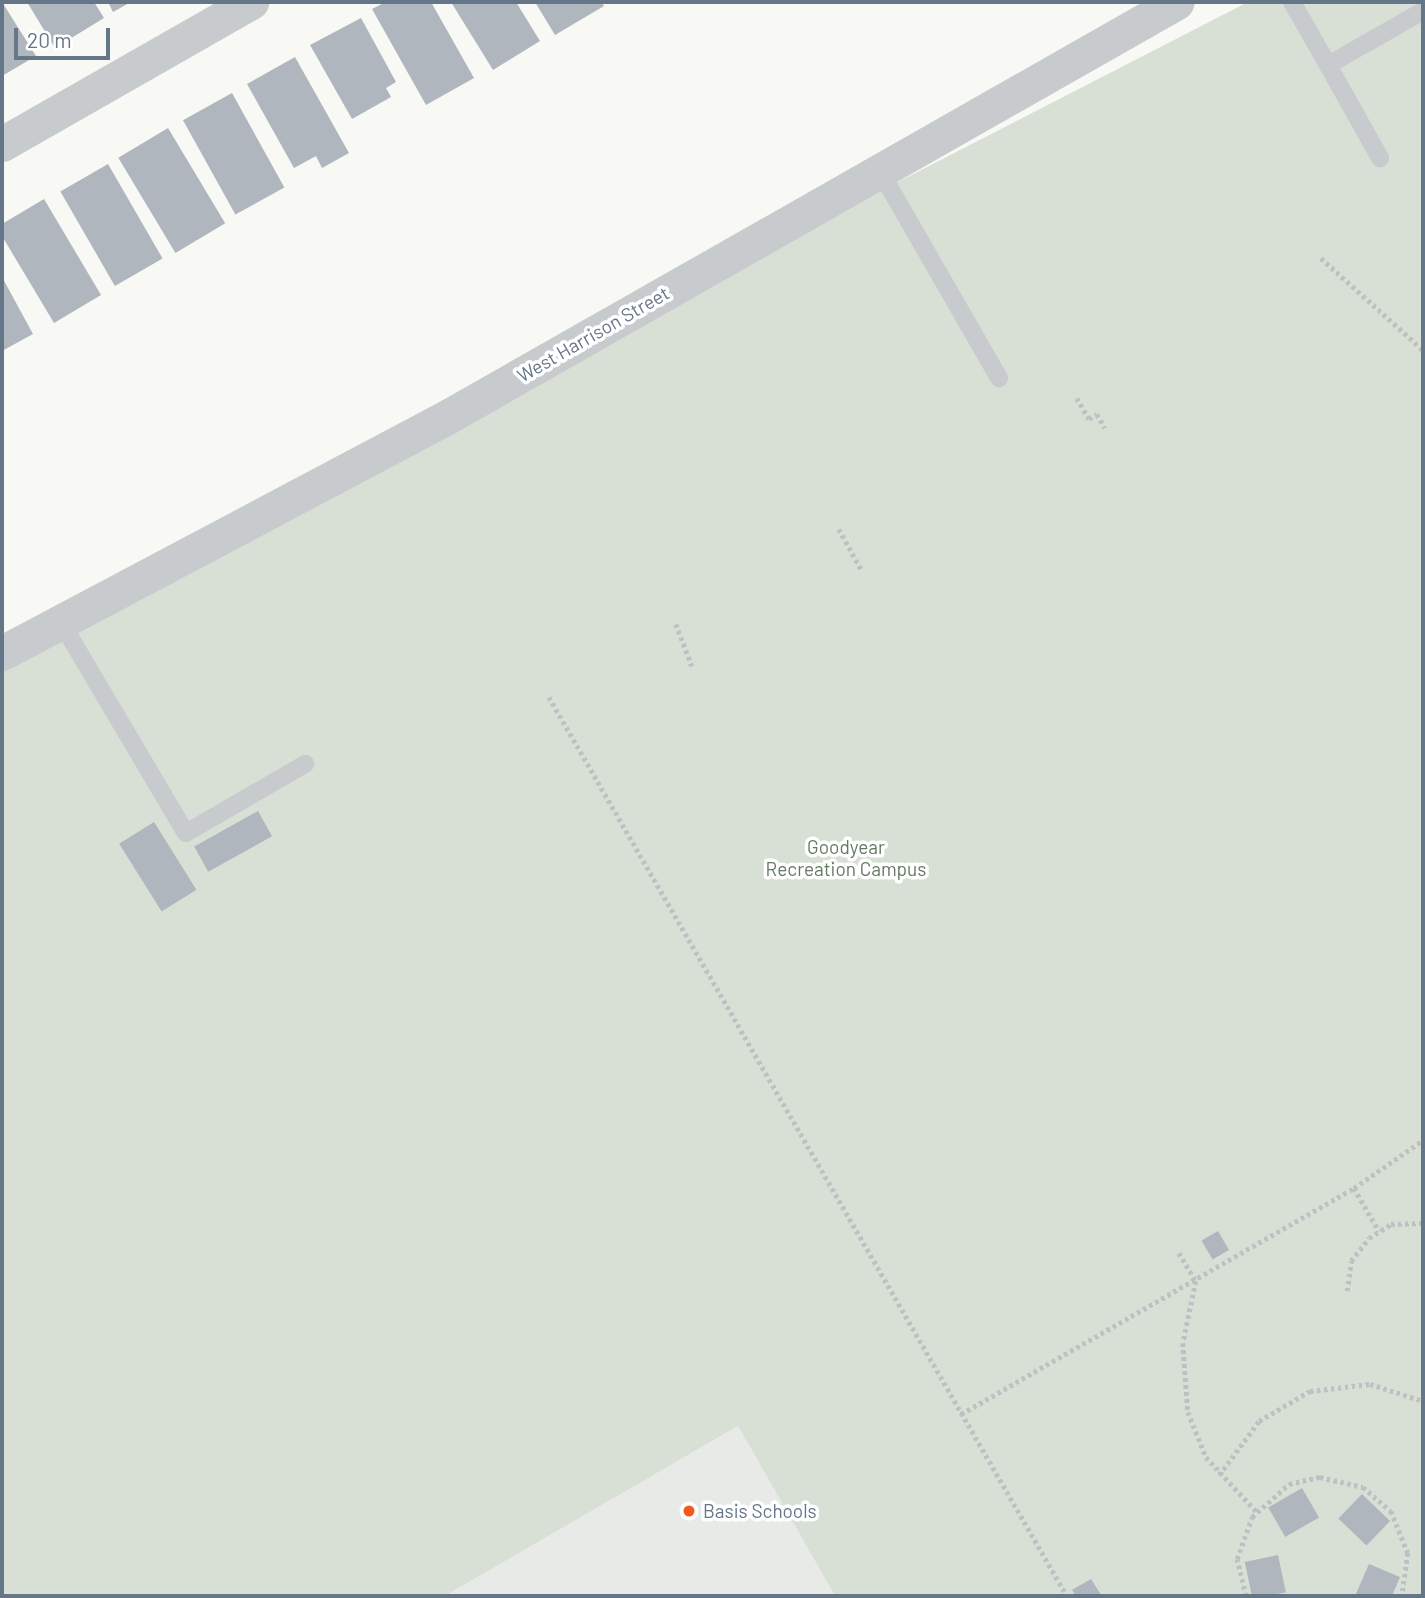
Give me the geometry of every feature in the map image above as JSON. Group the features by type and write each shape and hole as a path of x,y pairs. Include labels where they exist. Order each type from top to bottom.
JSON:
{"street":[{"path":"2,144 251,2"},
{"name":"West Harrison Street","path":"2,653 441,420 1177,2"}],"lane":[{"path":"1292,2 1380,158"},
{"path":"1328,65 1423,11"},
{"path":"880,170 999,378"},
{"path":"61,622 186,833 305,765"}],"path":[{"path":"1321,258 1423,350"},
{"path":"1077,398 1089,419 1097,414 1105,428"},
{"path":"839,529 861,569"},
{"path":"676,624 692,666"},
{"path":"550,697 1067,1596"},
{"path":"961,1414 1354,1188 1423,1140"},
{"path":"1354,1188 1379,1231"},
{"path":"1347,1291 1351,1261 1379,1231 1423,1223"},
{"path":"1179,1252 1196,1281 1183,1343 1184,1385 1197,1438 1219,1476 1256,1511"},
{"path":"1219,1476 1259,1421 1310,1391 1370,1384 1423,1401"},
{"path":"1246,1596 1237,1559 1256,1511 1304,1479 1363,1487 1391,1511 1403,1533 1408,1569 1402,1596"}],"shaded area":[{"name":"Basis Schools","path":"738,1426 835,1596 445,1596"}],"green space":[{"name":"Goodyear Recreation Campus","path":"1248,2 1423,2 1423,1596 835,1596 738,1426 445,1596 2,1596 2,659 516,378"}],"building":[{"path":"2,2 36,56 2,76"},
{"path":"27,2 94,2 104,18 55,48"},
{"path":"108,2 131,2 113,12"},
{"path":"386,2 431,2 474,78 426,105 372,9"},
{"path":"451,2 516,2 540,41 493,70"},
{"path":"535,2 601,2 604,6 555,35"},
{"path":"361,18 396,82 386,88 391,97 352,119 310,45"},
{"path":"295,57 349,153 322,168 316,156 294,168 247,84"},
{"path":"232,93 284,187 235,215 183,120"},
{"path":"168,128 225,223 175,253 118,158"},
{"path":"108,164 162,258 115,286 60,192"},
{"path":"44,199 101,295 54,323 2,236 2,224"},
{"path":"2,277 33,334 2,351"},
{"path":"258,811 272,836 208,872 194,846"},
{"path":"154,822 196,890 162,912 119,844"},
{"path":"1218,1231 1229,1250 1213,1260 1202,1240"},
{"path":"1302,1488 1319,1517 1285,1537 1268,1508"},
{"path":"1362,1494 1390,1521 1366,1546 1338,1518"},
{"path":"1278,1555 1286,1592 1252,1596 1245,1562"},
{"path":"1369,1564 1400,1577 1392,1596 1355,1596"},
{"path":"1091,1579 1101,1595 1076,1596 1072,1590"}],"place":[{"name":"Basis Schools","path":"689,1511"}]}
